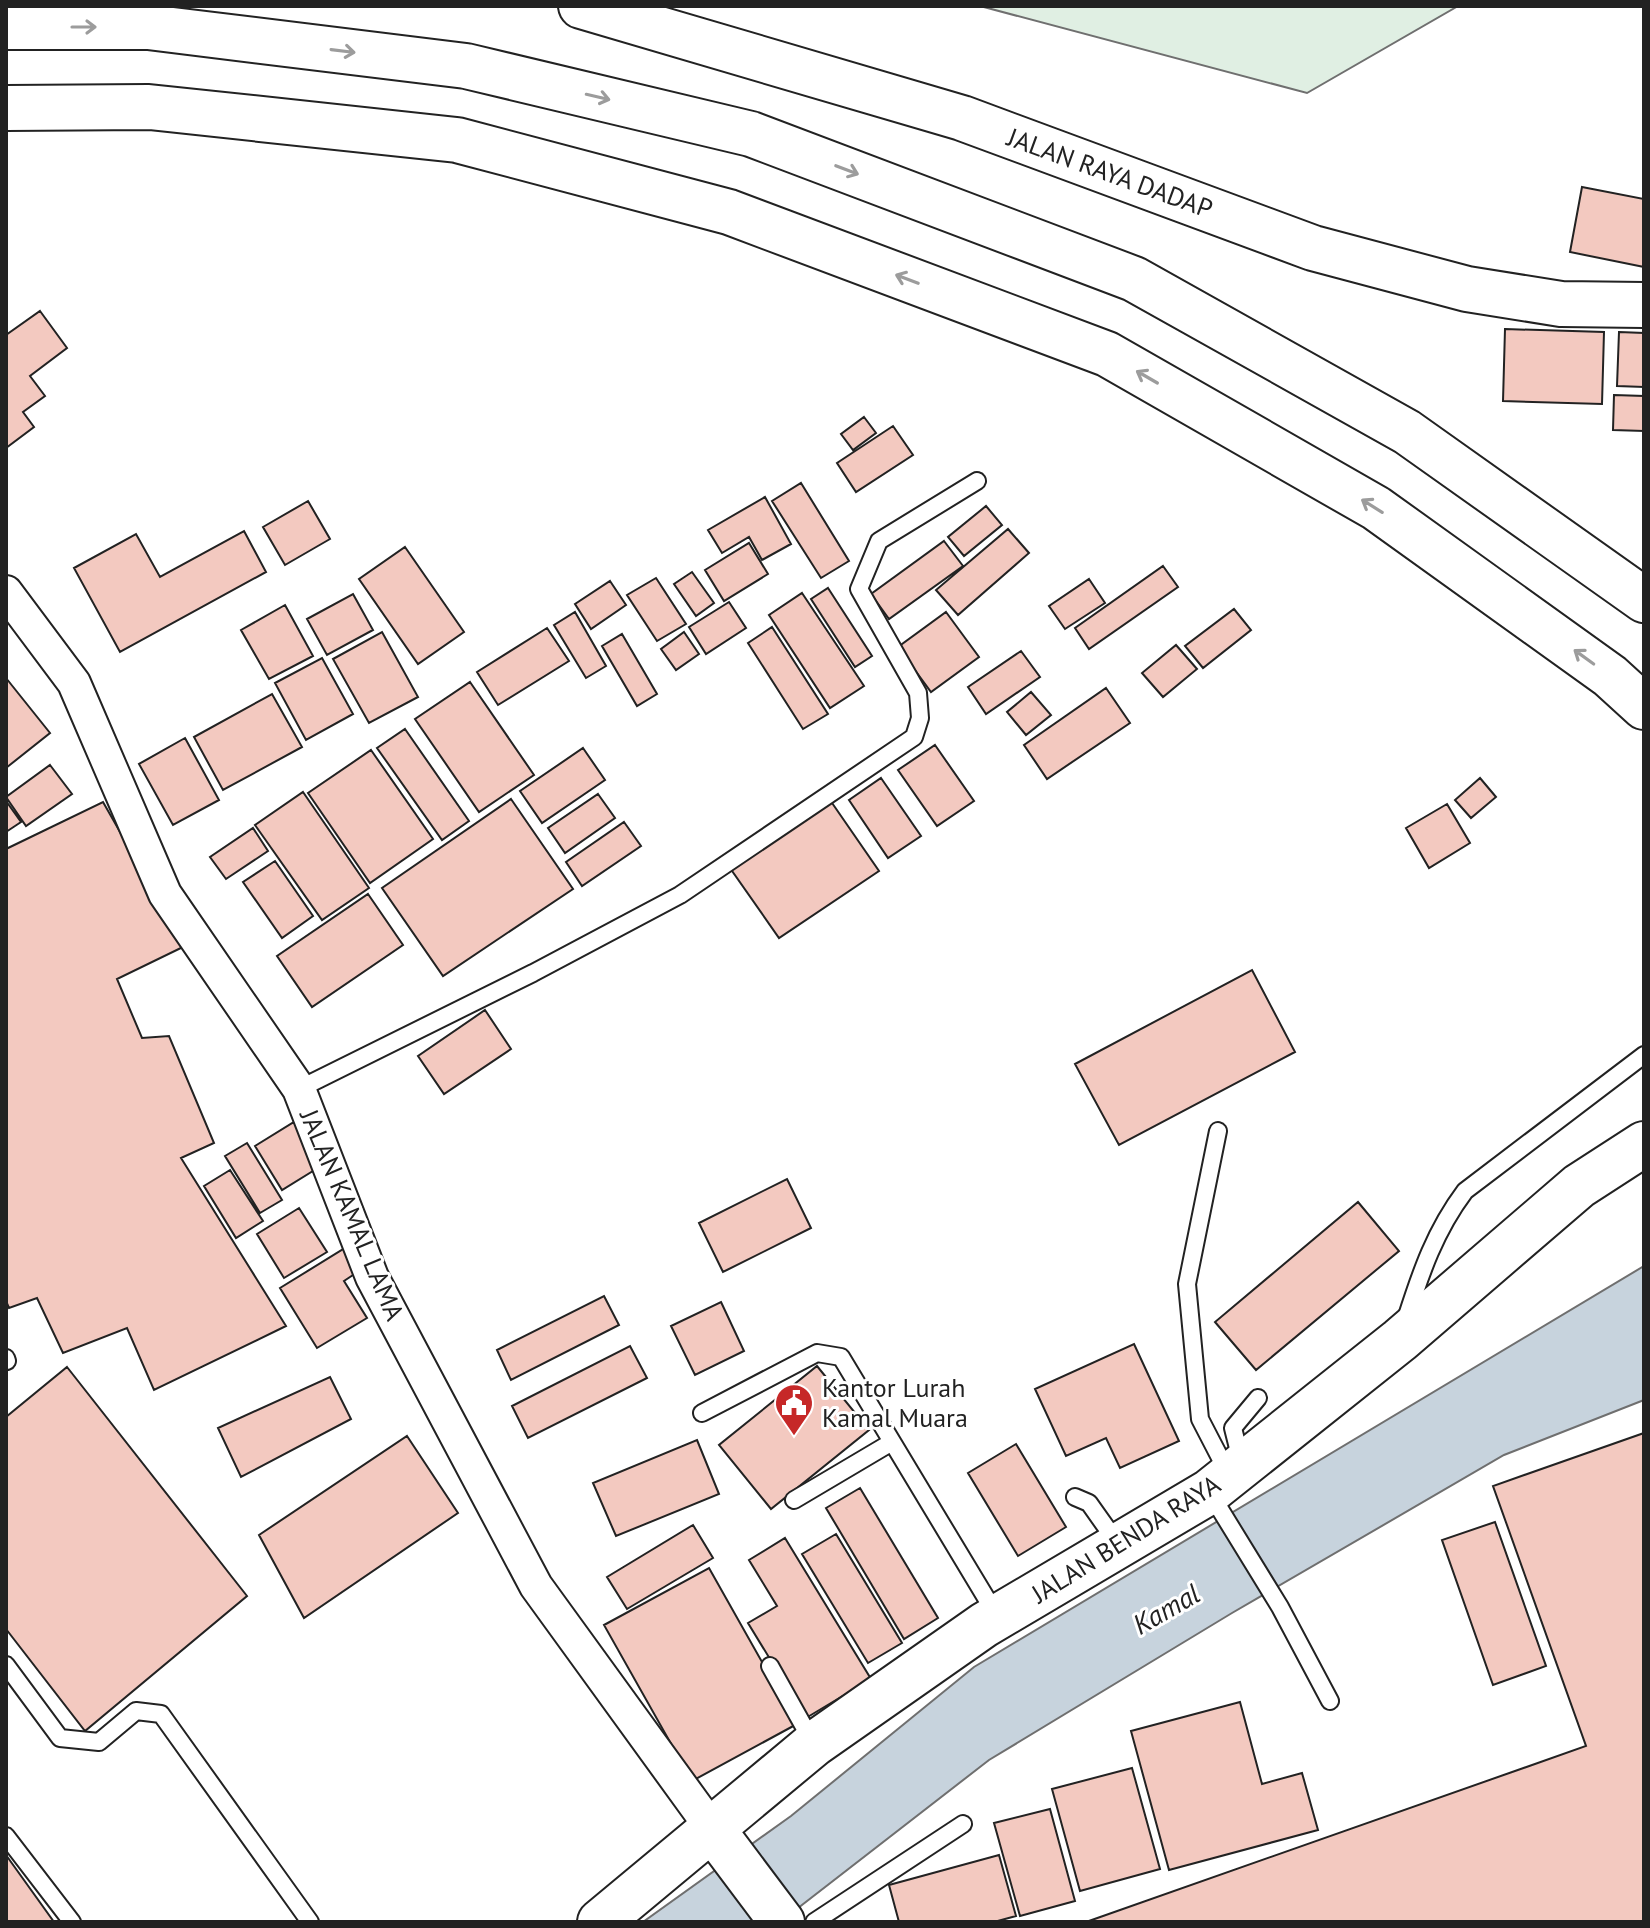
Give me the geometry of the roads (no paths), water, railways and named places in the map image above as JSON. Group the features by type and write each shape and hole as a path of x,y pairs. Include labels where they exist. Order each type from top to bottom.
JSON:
{"main road":[{"name":"JALAN RAYA DADAP","path":"581,6 962,118 1313,248 1467,289 1561,304 1644,305"},
{"path":"6,27 148,27 466,66 751,134 1134,279 1407,432 1644,600"},
{"path":"6,108 149,107 457,140 729,212 1107,354 1376,508 1610,676 1644,707"},
{"name":"JALAN BENDA RAYA","path":"600,1922 723,1844 814,1744 998,1617 1107,1528 1226,1487 1579,1186 1644,1144"},
{"path":"723,1844 792,1922"}],"street":[{"name":"JALAN KAMAL LAMA","path":"6,592 74,683 165,894 299,1089 372,1277 536,1586 723,1844"}],"lane":[{"path":"299,1089 533,973 680,895 914,737 920,718 918,693 859,589 879,541 977,481"},
{"path":"1400,1340 1426,1255 1445,1218 1465,1191 1644,1055"},
{"path":"1218,1131 1187,1284 1200,1419 1269,1592 1330,1701"},
{"path":"702,1413 817,1353 841,1357 998,1617"},
{"path":"1226,1487 1233,1428 1258,1398"},
{"path":"794,1500 892,1442"},
{"path":"1075,1497 1089,1503 1107,1528"},
{"path":"6,1665 60,1738 99,1742 136,1711 161,1714 310,1922"},
{"path":"770,1666 814,1744"},
{"path":"792,1922 963,1824"},
{"path":"6,1836 72,1922"}],"water":[{"name":"Kamal","path":"1644,1266 1644,1400 1504,1455 1232,1613 989,1760 780,1922 643,1922 791,1816 974,1667"}],"place":[{"name":"Kantor Lurah Kamal Muara","path":"794,1437"}]}
